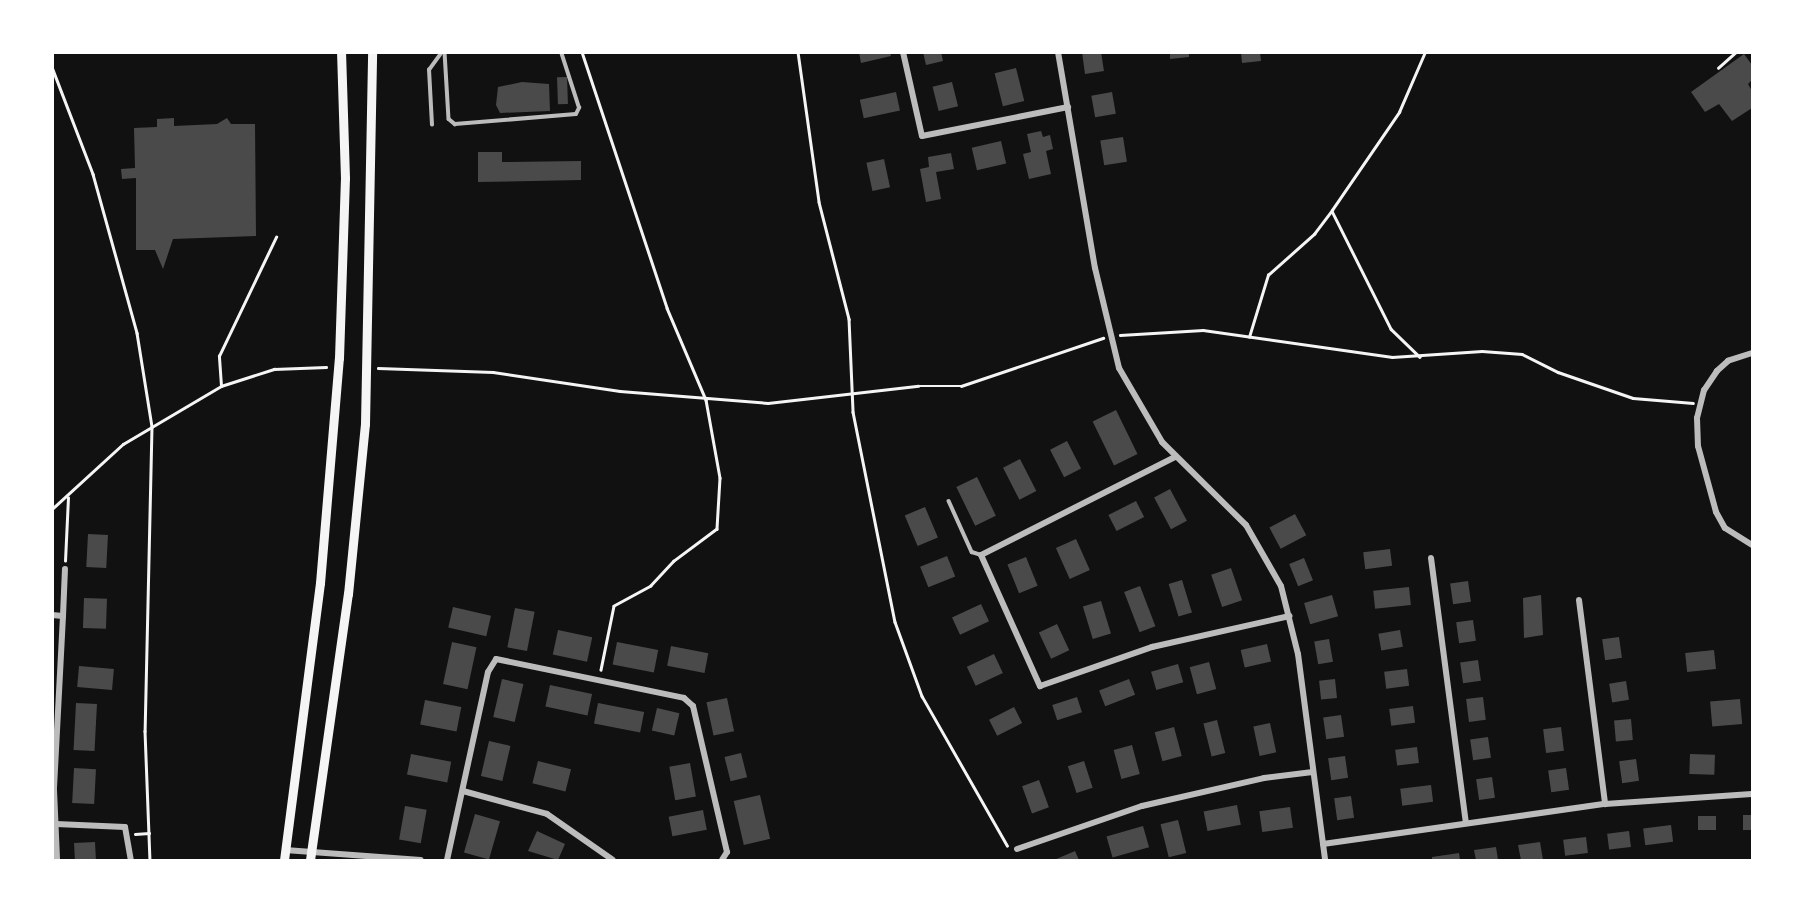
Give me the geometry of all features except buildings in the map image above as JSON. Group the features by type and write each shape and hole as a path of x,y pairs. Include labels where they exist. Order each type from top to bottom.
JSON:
{"main road":[{"path":"284,855 320,583 339,358 345,178 341,52"},
{"path":"311,856 348,594 365,424 372,52"}],"street":[{"path":"903,52 922,136 1068,107"},
{"path":"1058,52 1110,337 1133,396 1175,457 1246,525 1281,586 1290,616 1325,860"},
{"path":"1752,353 1728,361 1717,370 1699,403 1698,446 1712,502 1725,528 1752,545"},
{"path":"1175,457 981,555 1040,686 1152,647 1290,616"},
{"path":"1431,558 1466,823"},
{"path":"57,860 65,569"},
{"path":"1579,600 1605,804"},
{"path":"52,615 63,616"},
{"path":"447,860 488,672 496,659 684,698 693,706 727,852 722,860"},
{"path":"1013,850 1142,806 1264,778 1313,772"},
{"path":"463,791 547,814 613,860"},
{"path":"1324,844 1605,804 1752,794"},
{"path":"56,824 114,824 129,834 131,860"},
{"path":"284,855 421,860"}],"lane":[{"path":"443,52 449,119 455,124 576,114 579,108 561,52"},
{"path":"432,125 429,70 443,52"},
{"path":"949,501 972,552 981,555"}],"path":[{"path":"582,52 667,308 706,400 719,462 717,529 674,561 651,586 614,606 600,680"},
{"path":"798,52 819,202 849,319 852,396 888,593 907,660 940,731 1013,850"},
{"path":"1249,337 1268,275 1314,234 1332,211 1399,112 1424,52"},
{"path":"1718,68 1736,52"},
{"path":"52,67 93,174 130,307 152,427 145,731 150,860"},
{"path":"1332,211 1382,315 1420,357"},
{"path":"221,386 219,356 275,237"},
{"path":"377,368 493,372 706,400 768,403 852,396 918,386 961,386 1110,337 1184,329 1420,357 1482,351 1522,354 1633,398 1699,403"},
{"path":"52,509 68,498 123,444 221,386 274,369 315,367"},
{"path":"65,569 68,498"},
{"path":"129,834 149,833"}]}
